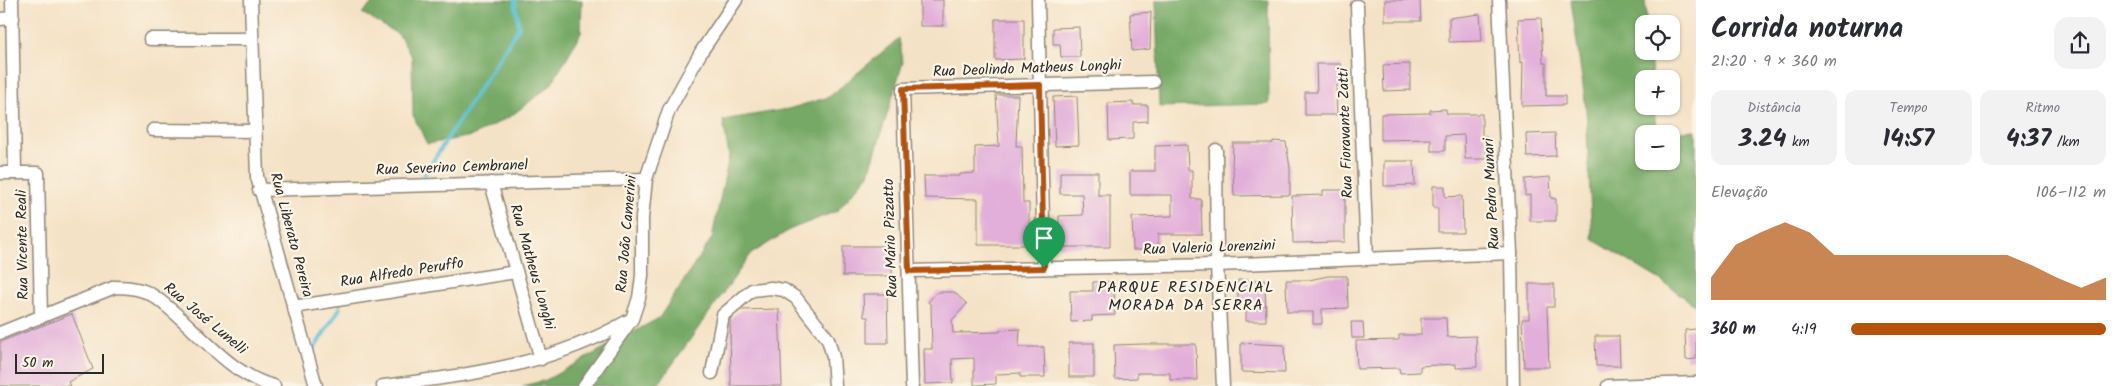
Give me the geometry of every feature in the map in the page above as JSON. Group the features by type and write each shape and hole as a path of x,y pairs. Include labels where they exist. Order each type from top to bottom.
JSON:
{"street":[{"path":"0,174 15,173 6,18 12,0"},
{"name":"Rua Liberato Pereira","path":"251,0 255,131 259,190 316,386"},
{"name":"Rua João Camerini","path":"584,386 632,318 639,298 642,276 642,218 646,179 669,110 702,52 736,0"},
{"path":"1038,0 1044,268"},
{"name":"Rua Pedro Munari","path":"1499,0 1511,253 1513,386"},
{"name":"Rua Fioravante Zatti","path":"1358,6 1367,258"},
{"path":"150,39 252,39"},
{"name":"Rua Deolindo Matheus Longhi","path":"903,89 1153,82"},
{"name":"Rua Mário Pizzatto","path":"903,89 912,386"},
{"path":"153,130 255,131"},
{"path":"1216,150 1217,265 1223,386"},
{"name":"Rua Vicente Reali","path":"15,173 38,173 41,317"},
{"name":"Rua Severino Cembranel","path":"259,190 646,179"},
{"name":"Rua Matheus Longhi","path":"491,183 541,359"},
{"name":"Rua Valerio Lorenzini","path":"909,271 1217,265 1511,253"},
{"name":"Rua Alfredo Peruffo","path":"293,306 516,272"},
{"name":"Rua José Lunelli","path":"0,332 115,287 132,287 151,294 237,369 265,384 274,386"},
{"path":"712,373 723,315 752,290 771,288 784,290 796,298 828,339 833,357 835,386"},
{"path":"383,386 484,373 541,359 600,337 632,318"},
{"path":"1608,386 1696,383"}],"green space":[{"path":"376,0 582,0 581,33 551,85 511,116 472,136 427,144 413,115 412,57 399,35 362,13"},
{"path":"1156,0 1268,0 1269,104 1159,107"},
{"path":"1571,0 1645,0 1646,15 1635,15 1635,60 1651,60 1651,70 1635,70 1635,115 1655,115 1655,125 1635,125 1635,170 1680,170 1680,131 1696,130 1696,306 1662,281 1592,239 1586,108"},
{"path":"899,38 903,62 869,174 837,211 791,229 751,254 657,386 522,386 546,380 659,318 712,238 729,156 723,120 788,109 829,97"}],"building":[{"path":"920,0 943,0 943,26 920,26"},
{"path":"1385,0 1420,0 1421,21 1385,21"},
{"path":"1151,12 1150,49 1132,51 1130,14"},
{"path":"1480,14 1482,41 1449,42 1449,18"},
{"path":"1541,18 1543,63 1546,63 1546,96 1565,96 1565,105 1522,106 1523,62 1520,63 1518,19"},
{"path":"995,19 1024,19 1024,59 995,60"},
{"path":"1079,27 1080,57 1061,57 1060,44 1053,44 1053,28"},
{"path":"1316,64 1341,64 1342,86 1336,86 1337,115 1305,115 1305,92 1317,92"},
{"path":"1410,64 1410,90 1384,91 1383,65"},
{"path":"996,95 1018,95 1016,146 1022,146 1023,203 1029,203 1029,245 978,245 978,199 925,198 924,176 960,176 960,174 975,173 975,147 999,146"},
{"path":"1077,96 1079,145 1055,146 1053,97"},
{"path":"1133,102 1133,105 1148,105 1148,121 1133,122 1133,139 1109,140 1108,103"},
{"path":"1446,109 1447,114 1482,114 1482,136 1486,136 1486,159 1465,159 1464,135 1445,136 1445,151 1431,151 1431,139 1381,140 1381,114 1430,113 1430,110"},
{"path":"1555,133 1556,156 1527,157 1526,134"},
{"path":"1273,141 1286,142 1290,168 1290,195 1234,196 1233,143 1273,143"},
{"path":"1187,145 1188,170 1192,170 1192,199 1201,199 1202,234 1158,234 1158,250 1133,250 1132,217 1172,216 1172,195 1130,195 1130,171 1155,171 1155,146"},
{"path":"1384,161 1414,161 1415,185 1384,186"},
{"path":"1060,172 1098,172 1098,195 1110,195 1110,247 1059,247 1059,216 1083,215 1082,194 1060,194"},
{"path":"1550,177 1551,198 1556,199 1556,221 1530,221 1530,195 1525,196 1525,179"},
{"path":"1433,186 1445,186 1445,197 1462,196 1463,232 1438,232 1438,208 1433,208"},
{"path":"1323,190 1345,190 1345,242 1293,243 1292,196 1323,195"},
{"path":"843,246 892,246 892,276 843,276"},
{"path":"1328,276 1347,276 1348,308 1322,309 1322,324 1313,324 1313,312 1287,312 1286,280 1309,280"},
{"path":"1238,280 1265,280 1266,321 1246,321 1246,299 1238,299"},
{"path":"1093,282 1114,282 1115,315 1092,316 1092,321 1071,322 1070,291 1093,291"},
{"path":"1529,284 1554,284 1554,307 1547,307 1549,367 1524,367 1522,319 1529,319"},
{"path":"937,292 954,292 967,304 952,320 953,333 1000,332 1000,330 1020,329 1019,347 1044,347 1045,377 1020,377 1020,373 996,374 996,384 974,385 974,358 952,359 953,383 925,384 924,349 932,349 931,305 928,302"},
{"path":"863,294 887,294 888,343 868,343 868,317 864,317"},
{"path":"779,309 782,386 731,386 730,319 741,310"},
{"path":"72,314 93,369 68,382 70,386 0,386 0,342"},
{"path":"1421,318 1446,318 1447,337 1476,336 1477,367 1456,368 1456,364 1420,366 1420,372 1400,373 1399,368 1357,369 1356,341 1399,340 1399,335 1421,335"},
{"path":"1351,322 1363,322 1364,338 1352,338"},
{"path":"1696,329 1696,359 1686,360 1685,330"},
{"path":"1595,336 1619,336 1620,366 1596,366"},
{"path":"1069,343 1094,343 1094,377 1069,377"},
{"path":"1241,343 1284,345 1285,373 1241,372"},
{"path":"1196,344 1197,380 1170,380 1170,373 1137,373 1137,378 1115,379 1114,345"}],"waterway":[{"path":"424,175 519,27 515,0"},
{"path":"310,355 340,308"}],"district":[{"name":"PARQUE RESIDENCIAL MORADA DA SERRA","path":"1186,296"}],"route":[{"path":"1040,85 1044,268 909,271 903,89 1040,85"}]}
